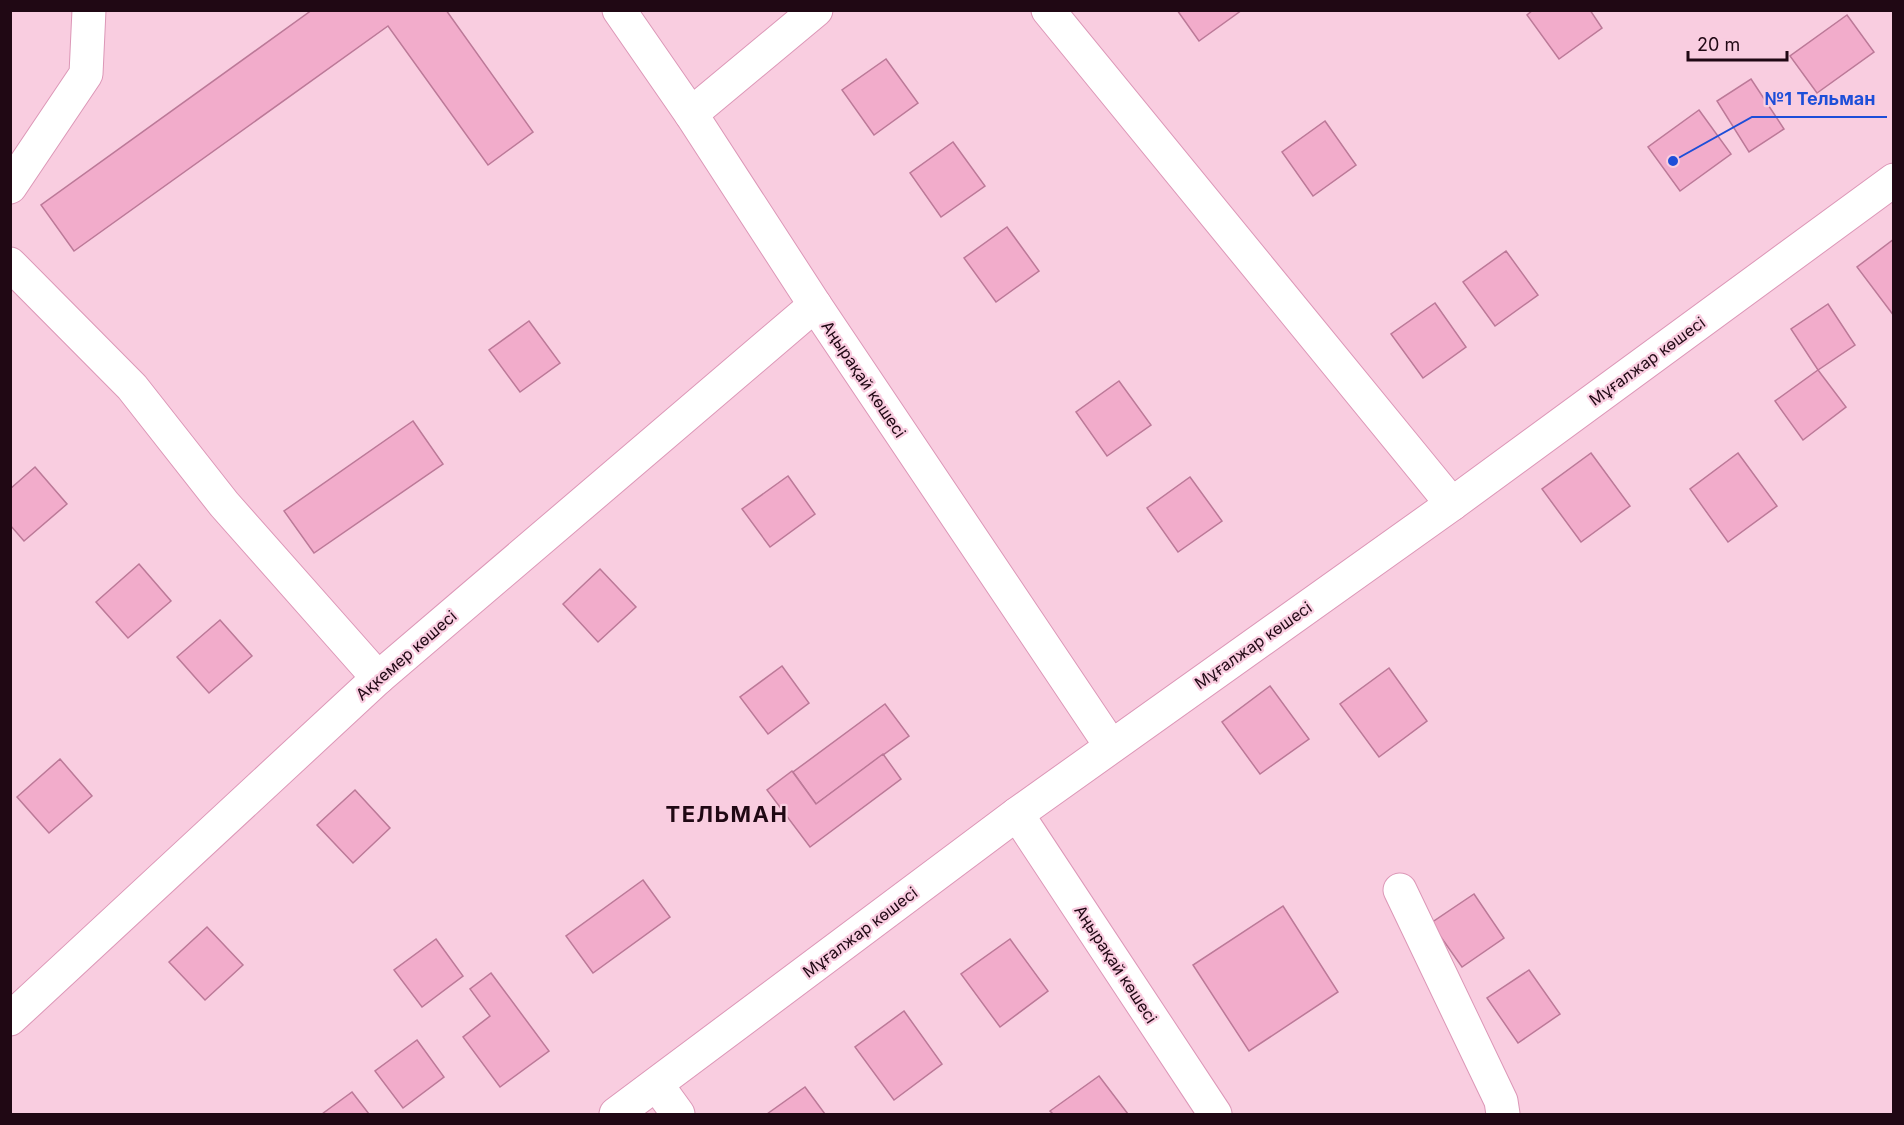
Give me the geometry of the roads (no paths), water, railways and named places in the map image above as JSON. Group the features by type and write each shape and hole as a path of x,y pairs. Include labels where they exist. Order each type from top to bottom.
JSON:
{"street":[{"path":"10,187 86,74 89,10"},
{"name":"Аңырақай көшесі","path":"619,10 691,114 815,305 1111,746"},
{"path":"691,114 816,10"},
{"path":"1048,10 1452,504"},
{"name":"Мұғалжар көшесі","path":"616,1114 1017,814 1452,504 1893,180"},
{"path":"10,264 132,387 224,504 378,678"},
{"name":"Ақкемер көшесі","path":"10,1019 378,678 815,305"},
{"name":"Аңырақай көшесі","path":"1017,814 1215,1114"},
{"path":"1400,890 1501,1101 1503,1114"},
{"path":"657,1085 678,1114"}],"place":[{"name":"№1 Тельман","path":"1673,161"}],"district":[{"name":"ТЕЛЬМАН","path":"727,814"}]}
